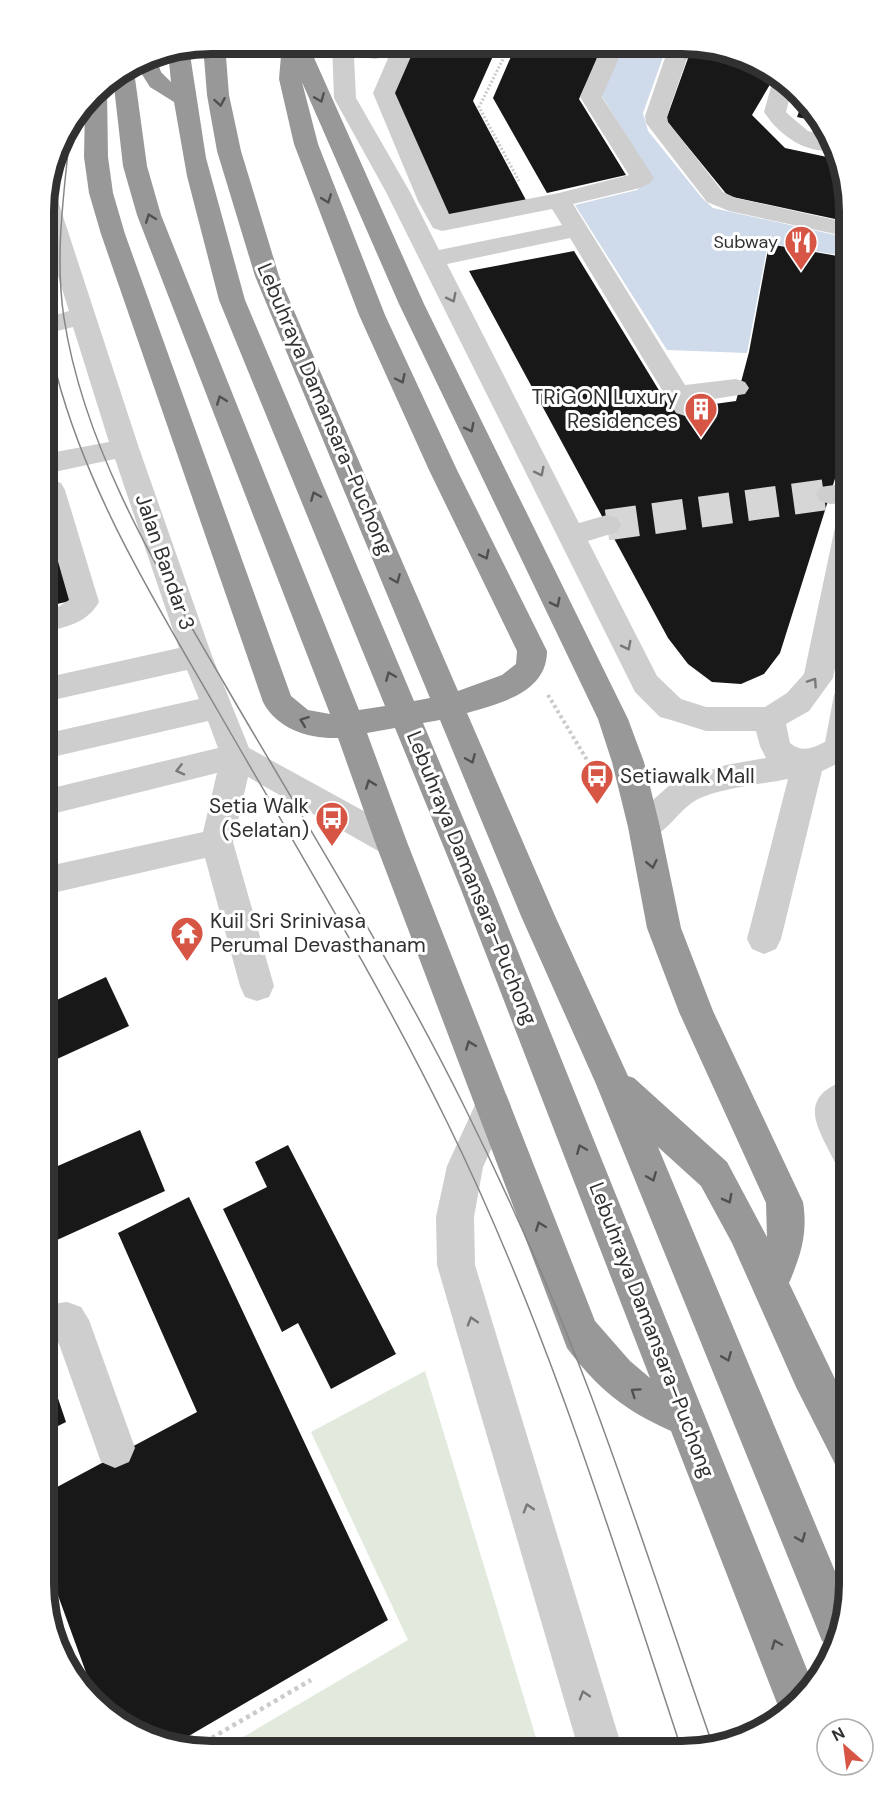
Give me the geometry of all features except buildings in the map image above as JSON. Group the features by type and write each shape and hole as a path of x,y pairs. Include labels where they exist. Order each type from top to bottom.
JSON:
{"highway":[{"name":"Lebuhraya Damansara–Puchong","path":"215,54 218,95 229,151 267,276 512,857 614,1084 835,1620"},
{"path":"96,104 96,158 101,193 113,234 278,702 287,713 300,722 317,726 337,726 477,699 501,691 525,674 532,664 532,651 443,470 372,315 306,144 290,79 292,54"},
{"path":"302,54 348,168 416,316 613,719 628,762 644,827 664,928 696,1012 784,1202 789,1224 785,1249 769,1284"},
{"name":"Lebuhraya Damansara–Puchong","path":"180,57 183,98 202,191 226,270 232,300 467,866 796,1692"},
{"path":"146,68 153,78 183,98"},
{"path":"124,80 135,166 149,215 332,678 391,842 581,1334 606,1368 631,1390 654,1404 687,1418"},
{"path":"345,98 346,111 366,166 400,234 422,287 424,301 416,316"},
{"path":"614,1084 714,1174 745,1230 810,1373 839,1430"}],"street":[{"path":"343,54 345,98 433,260 646,684 671,708 706,719 770,719 798,702 818,678 839,576"},
{"path":"400,54 387,81 384,93 430,201 442,223 559,200 632,183 642,178 629,153 591,97 610,54"},
{"path":"678,54 656,116 657,123 671,145 715,197 729,204 839,228"},
{"path":"781,89 775,112 778,118 800,137 823,142"},
{"path":"629,153 671,145"},
{"path":"559,200 682,401 736,388"},
{"path":"433,260 578,229"},
{"name":"Jalan Bandar 3","path":"54,240 197,656 237,756"},
{"path":"54,324 82,316"},
{"path":"54,462 125,448"},
{"path":"54,500 84,602 68,616 54,619"},
{"path":"572,536 607,525"},
{"path":"54,688 197,656"},
{"path":"54,745 218,707"},
{"path":"770,719 774,746 782,757 808,764"},
{"path":"644,827 683,792 726,778 808,764 839,749"},
{"path":"54,801 237,756 391,842"},
{"path":"237,756 217,842 257,986"},
{"path":"764,939 808,764"},
{"path":"54,879 217,842"},
{"path":"839,1100 833,1105 834,1122 839,1132"},
{"path":"493,1106 465,1166 455,1217 456,1265 598,1741"},
{"path":"54,1322 67,1321 75,1334 114,1448"}],"path":[{"path":"505,54 479,106 532,206"},
{"path":"548,695 592,770"},
{"path":"207,1741 311,1680"}],"shaded area":[{"path":"425,1371 537,1741 236,1741 408,1640 311,1432"}],"water":[{"path":"620,54 664,54 643,113 648,131 702,198 713,208 839,236 839,255 768,243 747,353 667,350 575,205 637,190 652,178 602,96"}],"tunnel":[{"path":"607,525 830,494"}],"tram line":[{"path":"69,144 60,245 61,294 74,367 88,414 106,461 174,597 348,893 465,1108 531,1249 576,1357 710,1738"},
{"path":"54,364 87,464 127,549 393,1017 421,1069 483,1198 516,1275 575,1432 679,1741"}],"place":[{"name":"Subway","path":"801,271"},
{"name":"TRiGON Luxury Residences","path":"701,438"},
{"name":"Setiawalk Mall","path":"597,805"},
{"name":"Setia Walk (Selatan)","path":"332,847"},
{"name":"Kuil Sri Srinivasa Perumal Devasthanam","path":"187,962"}]}
